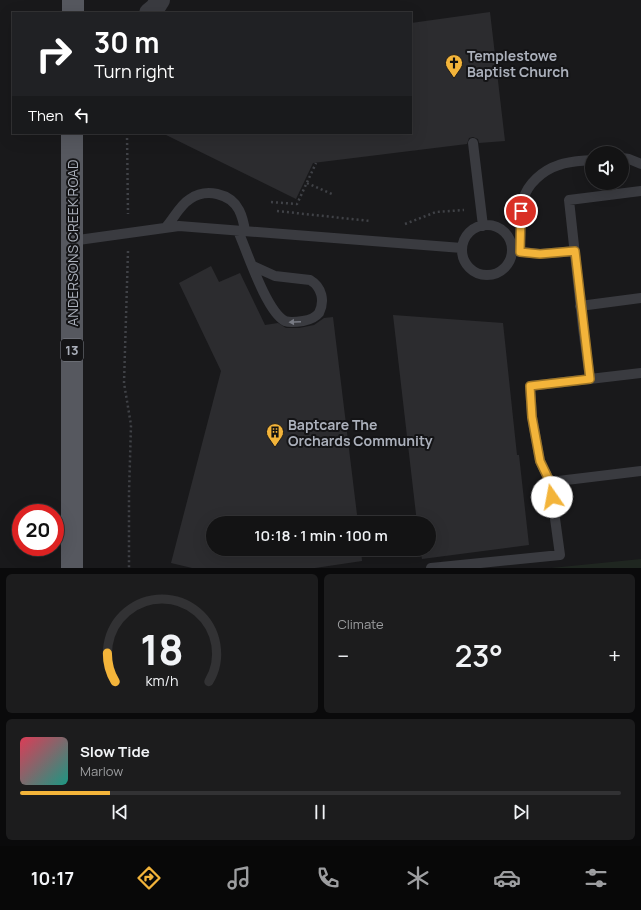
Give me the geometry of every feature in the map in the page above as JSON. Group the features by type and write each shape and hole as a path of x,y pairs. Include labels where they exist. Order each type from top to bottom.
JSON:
{"main road":[{"path":"73,0 73,12"},
{"name":"ANDERSONS CREEK ROAD","path":"72,134 72,568"}],"street":[{"path":"150,12 160,0"}],"lane":[{"path":"473,143 483,226"},
{"path":"629,159 641,164"},
{"path":"517,252 505,232 496,227 483,226 472,230 468,234 462,248 464,259 469,268 485,279 504,269 517,252 523,198 528,188 535,180 556,166 569,162 585,161"},
{"path":"590,379 580,306 569,200 641,191"},
{"path":"166,227 189,199 197,195 210,193 225,196 236,204 241,214 242,231 253,266 270,305 284,320 294,322 307,320 319,313 322,295 318,286 314,282 310,280 276,276 253,266"},
{"path":"71,241 128,232 184,226 462,248"},
{"path":"517,252 540,254 575,251"},
{"path":"580,306 641,298"},
{"path":"432,568 560,555 550,482 540,461 532,417 530,386 641,373"},
{"path":"550,482 641,471"}],"path":[{"path":"127,134 128,232 124,383 131,425 129,492 130,568"},
{"path":"271,202 297,204 316,162"},
{"path":"307,183 334,195"},
{"path":"401,224 411,223 436,212 481,209"},
{"path":"277,211 370,221"}],"shaded area":[{"path":"641,559 641,568 551,568"}],"building":[{"name":"Templestowe Baptist Church","path":"490,12 505,141 479,143 478,139 473,137 469,138 467,144 313,163 296,199 164,134 412,134 412,23"},
{"name":"Baptcare The Orchards Community","path":"211,266 219,282 240,273 265,325 278,323 286,328 299,328 314,325 324,318 333,317 357,516 206,516 206,556 362,556 362,561 315,568 192,568 171,563 221,371 179,283"},
{"path":"393,315 503,323 517,455 519,455 529,545 422,559 421,556 436,556 436,516 416,516"}],"place":[{"name":"Templestowe Baptist Church","path":"454,78"},
{"name":"Baptcare The Orchards Community","path":"275,447"}],"route":[{"path":"521,211 520,252 549,254 575,251 585,348 590,379 530,386 532,417 540,461 550,482 552,497"}]}
